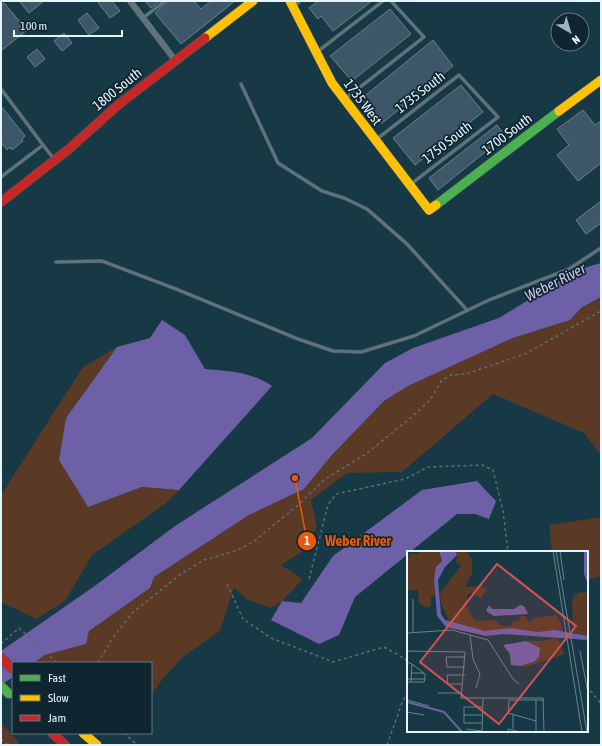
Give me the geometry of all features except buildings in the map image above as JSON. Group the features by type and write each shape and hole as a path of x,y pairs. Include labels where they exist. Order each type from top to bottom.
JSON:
{"main road":[{"name":"1800 South","path":"1,202 55,160 118,105 253,1"},
{"name":"1735 West","path":"295,3 315,53 344,100 429,210"},
{"name":"1700 South","path":"429,210 601,80"},
{"path":"1,658 12,668"},
{"path":"1,686 11,696"},
{"path":"53,734 65,745"},
{"path":"84,734 96,745"}],"street":[{"path":"130,1 175,60"}],"lane":[{"path":"143,18 165,1"},
{"path":"315,53 383,1"},
{"path":"344,100 424,37 391,1"},
{"name":"1735 South","path":"375,141 459,75 498,117"},
{"path":"240,84 278,163 322,191 344,198 367,209 408,244 467,310"},
{"path":"1,89 55,160"},
{"name":"1750 South","path":"410,185 498,117"},
{"path":"1,177 43,144"},
{"path":"56,262 102,261 176,289 298,339 333,351 361,352 414,336 467,310 527,284 569,269 601,248"}],"path":[{"path":"99,662 112,639 132,613 181,574 204,560 235,551 253,542 297,506 325,479 366,454 414,415 430,400 442,380 451,375 466,374 525,354 601,311"},
{"path":"308,579 328,505 336,494 405,479 428,467 482,465 493,470 503,511 508,551"},
{"path":"227,584 243,619 271,638 333,662 384,647 407,661"},
{"path":"1,644 19,628 53,661"},
{"path":"588,687 601,704"},
{"path":"387,745 403,700 407,695"},
{"path":"125,734 137,745"},
{"path":"1,739 8,745"}],"shaded area":[{"path":"601,263 601,297 581,308 570,320 513,338 408,386 384,401 331,456 304,489 249,515 154,577 150,588 89,631 86,644 45,655 34,662 12,662 12,678 1,685 1,651 96,585 175,526 312,438 385,363 413,348 499,318 577,270"},
{"path":"601,297 601,455 584,433 493,394 402,472 347,473 311,500 317,527 303,551 281,565 303,579 282,601 271,608 246,599 234,587 220,631 184,656 161,681 152,694 152,662 34,662 45,655 86,644 89,631 150,588 154,577 249,515 304,489 331,456 384,401 408,386 513,338 570,320 581,308"},
{"path":"162,320 185,335 205,369 248,375 264,381 272,386 179,490 142,487 88,507 59,460 66,418 117,347 150,338"},
{"path":"117,347 66,418 88,507 142,487 179,490 165,504 92,555 65,601 36,619 1,602 1,495 83,367"},
{"path":"477,481 496,501 489,519 475,514 457,514 411,551 407,551 407,555 355,597 339,635 319,644 271,620 282,601 301,603 333,556 422,490"},
{"path":"601,517 601,576 588,580 588,551 552,551 549,525"},
{"path":"1,723 3,725 21,745 1,745"}],"traffic: fast":[{"path":"436,205 559,111"},
{"path":"1,686 9,694"}],"traffic: slow":[{"path":"205,38 253,1"},
{"path":"290,1 332,83 429,210 436,205"},
{"path":"559,111 601,80"},
{"path":"84,734 97,745"}],"traffic: jam":[{"path":"1,202 69,149 118,105 205,38"},
{"path":"1,658 12,668"},
{"path":"53,734 65,745"}],"place":[{"name":"Weber River","path":"295,478"}]}
